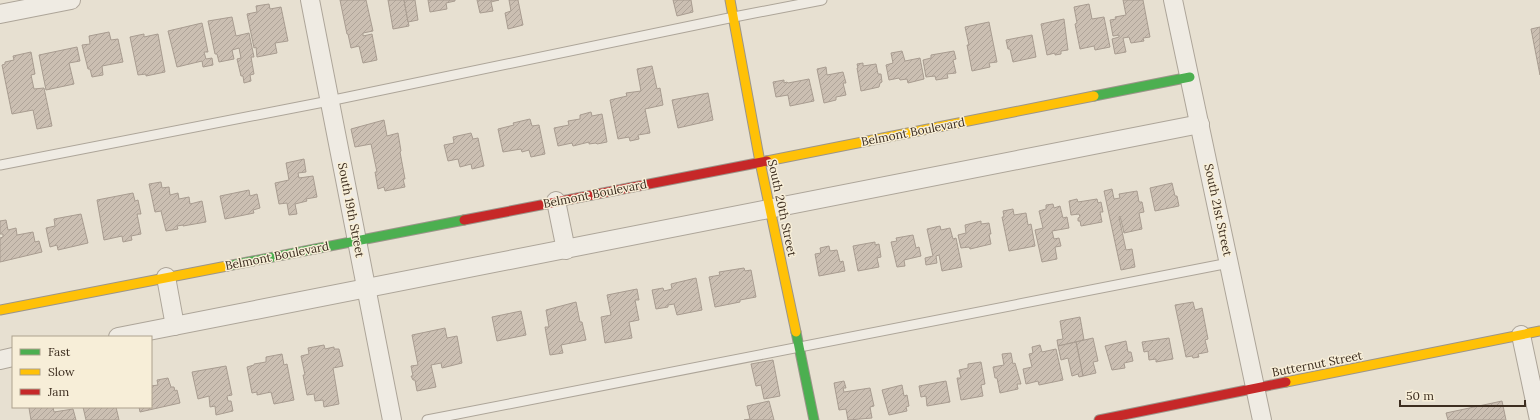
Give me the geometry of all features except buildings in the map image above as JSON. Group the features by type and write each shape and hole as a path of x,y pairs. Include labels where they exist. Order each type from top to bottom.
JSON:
{"street":[{"path":"0,14 71,0"},
{"name":"South 19th Street","path":"310,0 392,420"},
{"name":"South 20th Street","path":"730,0 760,162 814,420"},
{"name":"South 21st Street","path":"1173,0 1262,420"},
{"name":"Belmont Boulevard","path":"0,310 1190,77"},
{"path":"123,336 1200,124"},
{"path":"556,201 566,250"},
{"path":"166,277 175,326"},
{"name":"Butternut Street","path":"1099,420 1540,331"},
{"path":"1521,335 1539,420"},
{"path":"0,360 12,357"}],"lane":[{"path":"0,165 330,102 734,17 822,0"},
{"path":"427,420 1229,263"}],"traffic: fast":[{"path":"1094,96 1190,77"},
{"path":"227,266 464,220"},
{"path":"796,332 814,420"}],"traffic: slow":[{"path":"730,0 760,162 796,332"},
{"path":"767,161 1094,96"},
{"path":"0,310 227,266"},
{"path":"1286,382 1540,331"}],"traffic: jam":[{"path":"464,220 767,161"},
{"path":"1099,420 1286,382"}]}
